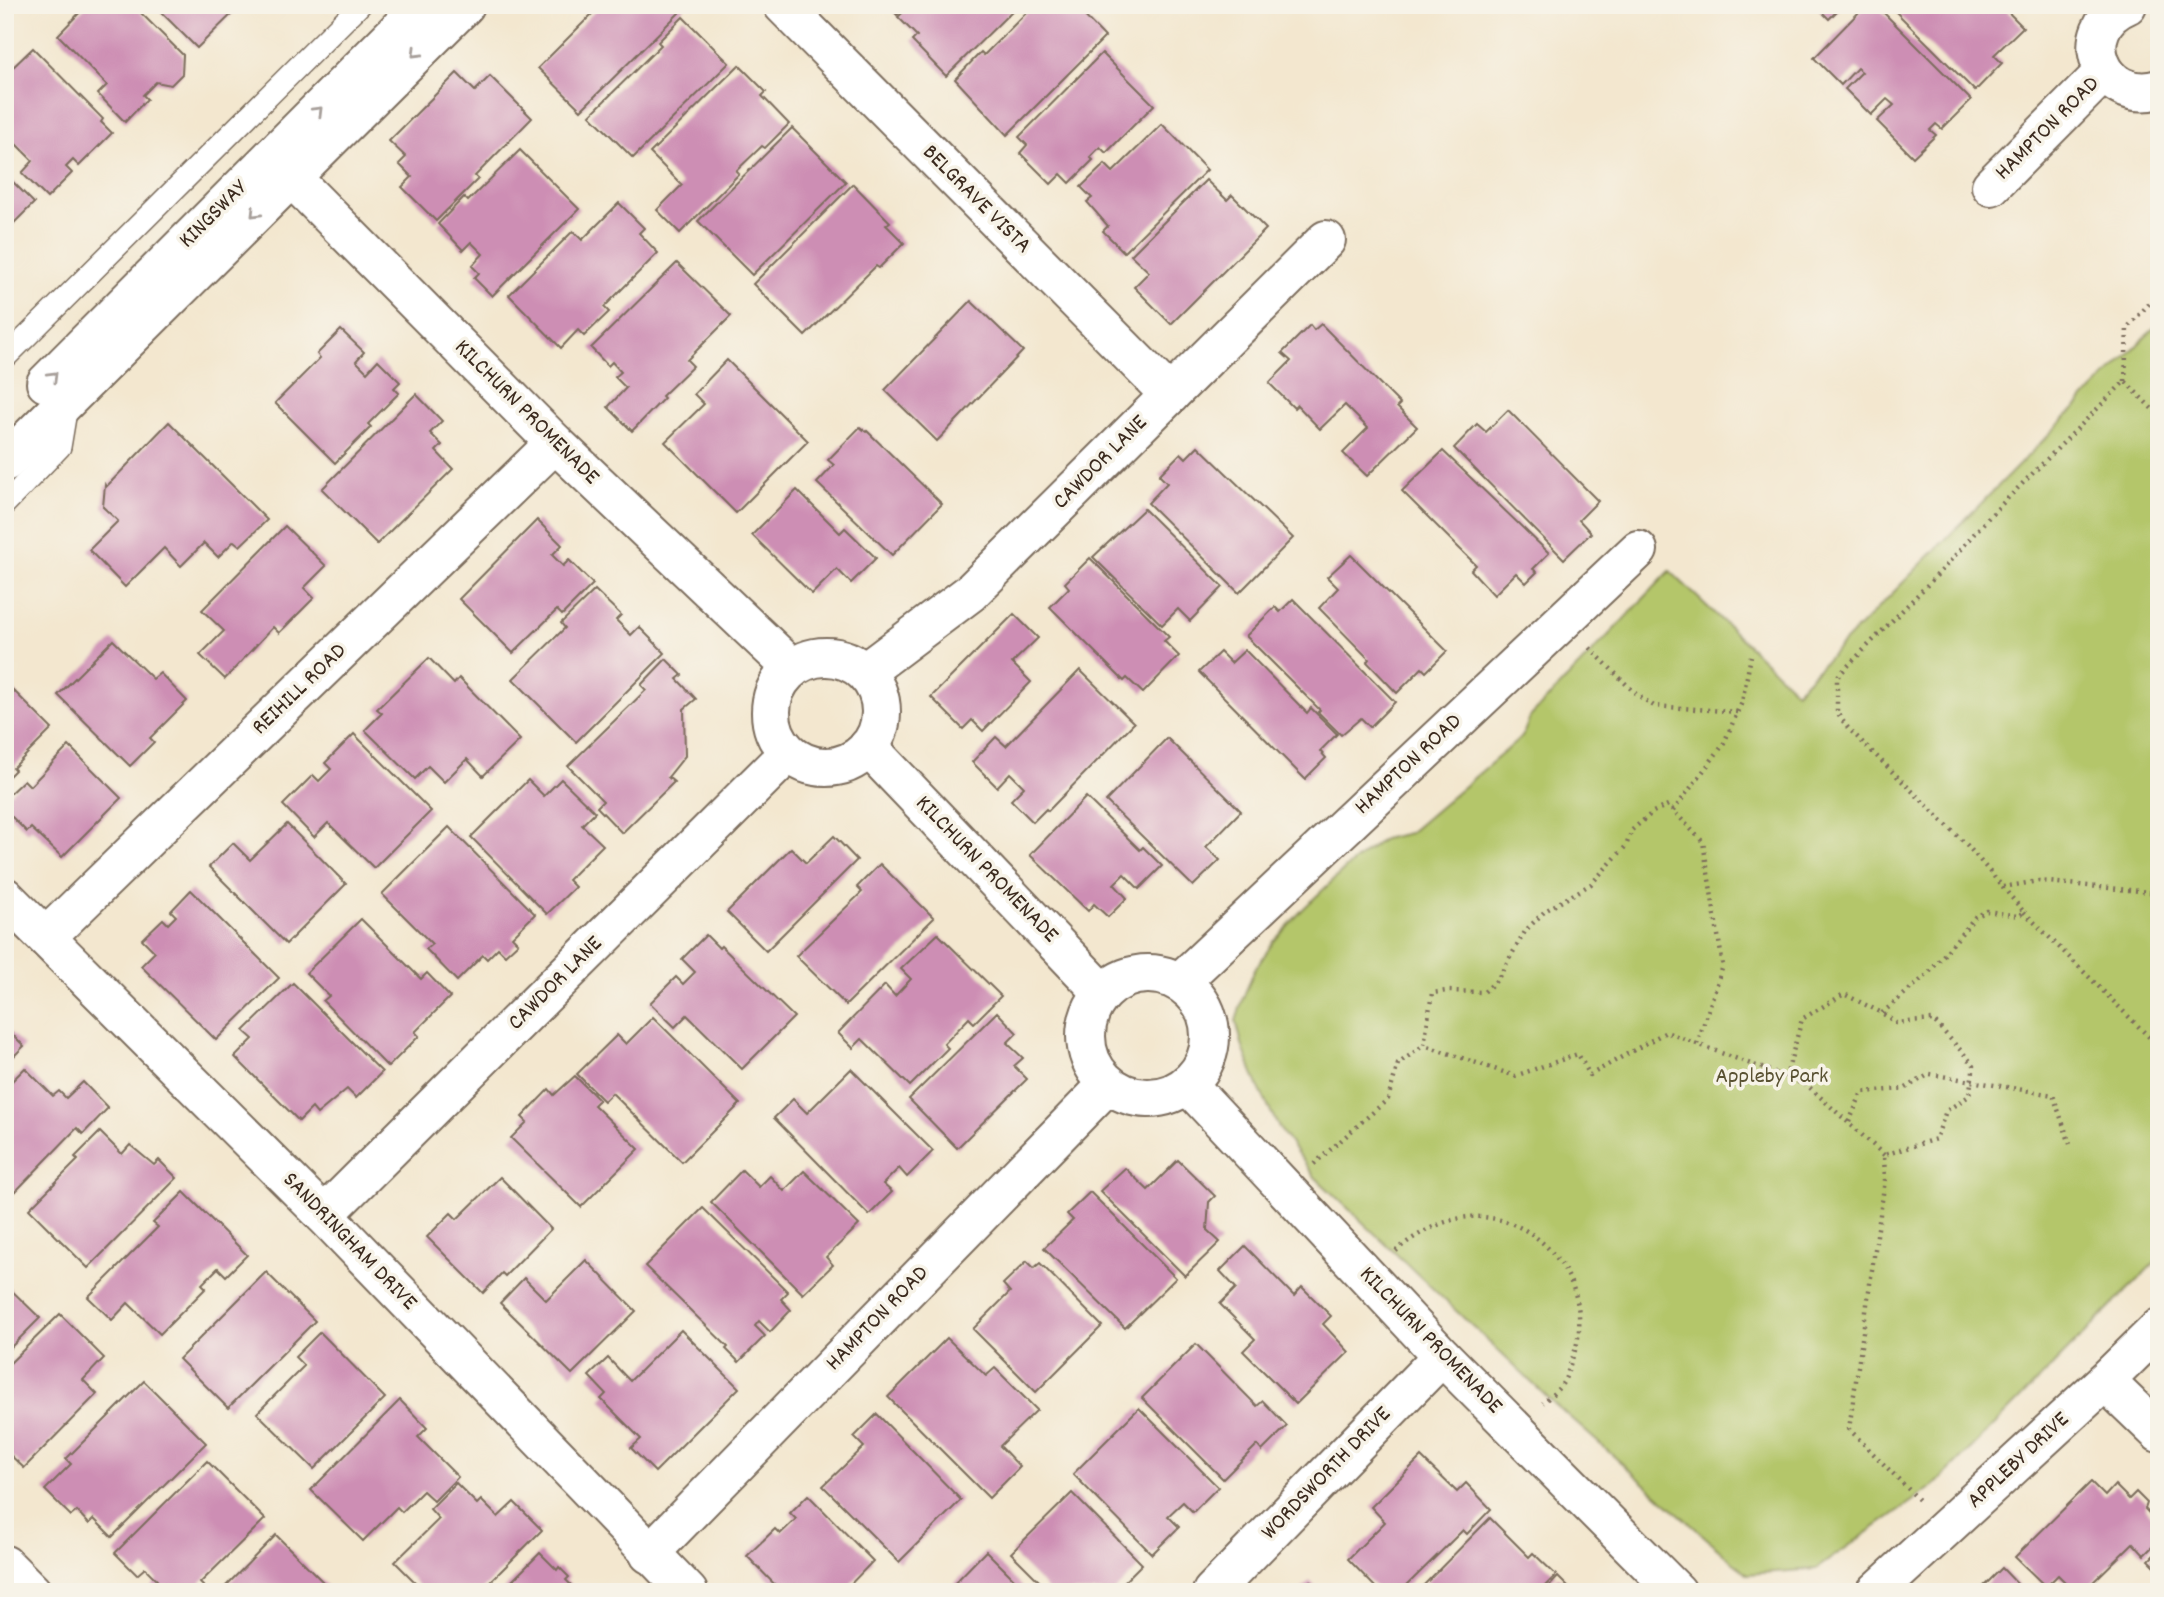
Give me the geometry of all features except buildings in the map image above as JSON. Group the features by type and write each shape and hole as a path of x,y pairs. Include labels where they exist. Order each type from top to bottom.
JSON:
{"street":[{"name":"KINGSWAY","path":"5,462 68,400 289,159 423,5"},
{"name":"KINGSWAY","path":"5,425 289,159 465,5"},
{"name":"BELGRAVE VISTA","path":"783,5 1170,395"},
{"path":"2114,8 2102,27 2098,42 2098,58 2104,72 2116,84 2130,91 2146,93 2159,89"},
{"name":"HAMPTON ROAD","path":"1991,186 2104,72"},
{"name":"KILCHURN PROMENADE","path":"289,159 555,443 792,668"},
{"name":"CAWDOR LANE","path":"865,672 970,593 1326,240"},
{"name":"REIHILL ROAD","path":"46,937 555,443"},
{"name":"HAMPTON ROAD","path":"1180,982 1638,550"},
{"path":"828,656 847,660 865,672 876,688 881,706 879,725 868,747 853,760 835,766 816,766 798,760 788,753 776,737 771,719 771,700 779,682 792,668 809,659 828,656"},
{"name":"KILCHURN PROMENADE","path":"868,747 1103,993"},
{"name":"CAWDOR LANE","path":"324,1215 788,753"},
{"name":"SANDRINGHAM DRIVE","path":"5,897 324,1215 688,1592"},
{"path":"1139,974 1160,974 1180,982 1205,1009 1211,1030 1209,1053 1198,1074 1188,1084 1167,1096 1145,1098 1123,1093 1108,1084 1094,1068 1087,1048 1087,1027 1093,1007 1103,993 1119,981 1139,974"},
{"name":"HAMPTON ROAD","path":"649,1553 1108,1084"},
{"name":"KILCHURN PROMENADE","path":"1188,1084 1442,1356 1677,1592"},
{"name":"APPLEBY DRIVE","path":"1876,1592 2159,1328"},
{"name":"WORDSWORTH DRIVE","path":"1212,1592 1442,1356"},
{"path":"2105,1381 2159,1433"},
{"path":"5,1565 32,1592"}],"lane":[{"name":"KINGSWAY","path":"5,358 360,5"},
{"path":"5,504 60,447 68,400"}],"path":[{"path":"2159,293 2127,328 2125,381 1989,517 1941,571 1837,677 1837,713 1848,728 1967,845 2024,912 2159,1047"},
{"path":"2125,381 2159,416"},
{"path":"1587,645 1636,694 1654,706 1738,712"},
{"path":"1673,811 1723,745 1738,712 1751,656"},
{"path":"1310,1168 1388,1099 1398,1064 1424,1045 1432,993 1484,992 1497,980 1526,930 1545,911 1591,884 1626,846 1632,830 1653,812 1668,805 1703,842 1723,966 1698,1044"},
{"path":"2003,887 2039,881 2159,894"},
{"path":"1882,1013 1928,975 1975,917 1987,911 2018,916 2024,912"},
{"path":"1786,1077 1802,1019 1844,994 1896,1023 1933,1020 1975,1065 1969,1096 1946,1111 1936,1139 1884,1155"},
{"path":"1424,1045 1516,1076 1578,1054 1590,1075 1666,1032 1808,1086 1850,1122 1884,1155 1885,1180 1849,1429 1923,1504"},
{"path":"1850,1122 1862,1092 1904,1089 1930,1074 2053,1095 2070,1144"},
{"path":"1393,1254 1403,1245 1444,1223 1468,1217 1500,1220 1528,1230 1547,1248 1566,1269 1579,1300 1580,1342 1563,1382 1541,1404"}],"green space":[{"name":"Appleby Park","path":"2159,323 2159,1258 1935,1485 1816,1569 1747,1574 1549,1399 1315,1177 1279,1128 1259,1088 1243,1048 1236,1021 1243,998 1254,971 1274,941 1304,908 1346,868 1383,839 1409,833 1522,737 1530,717 1670,571 1796,691"}]}
